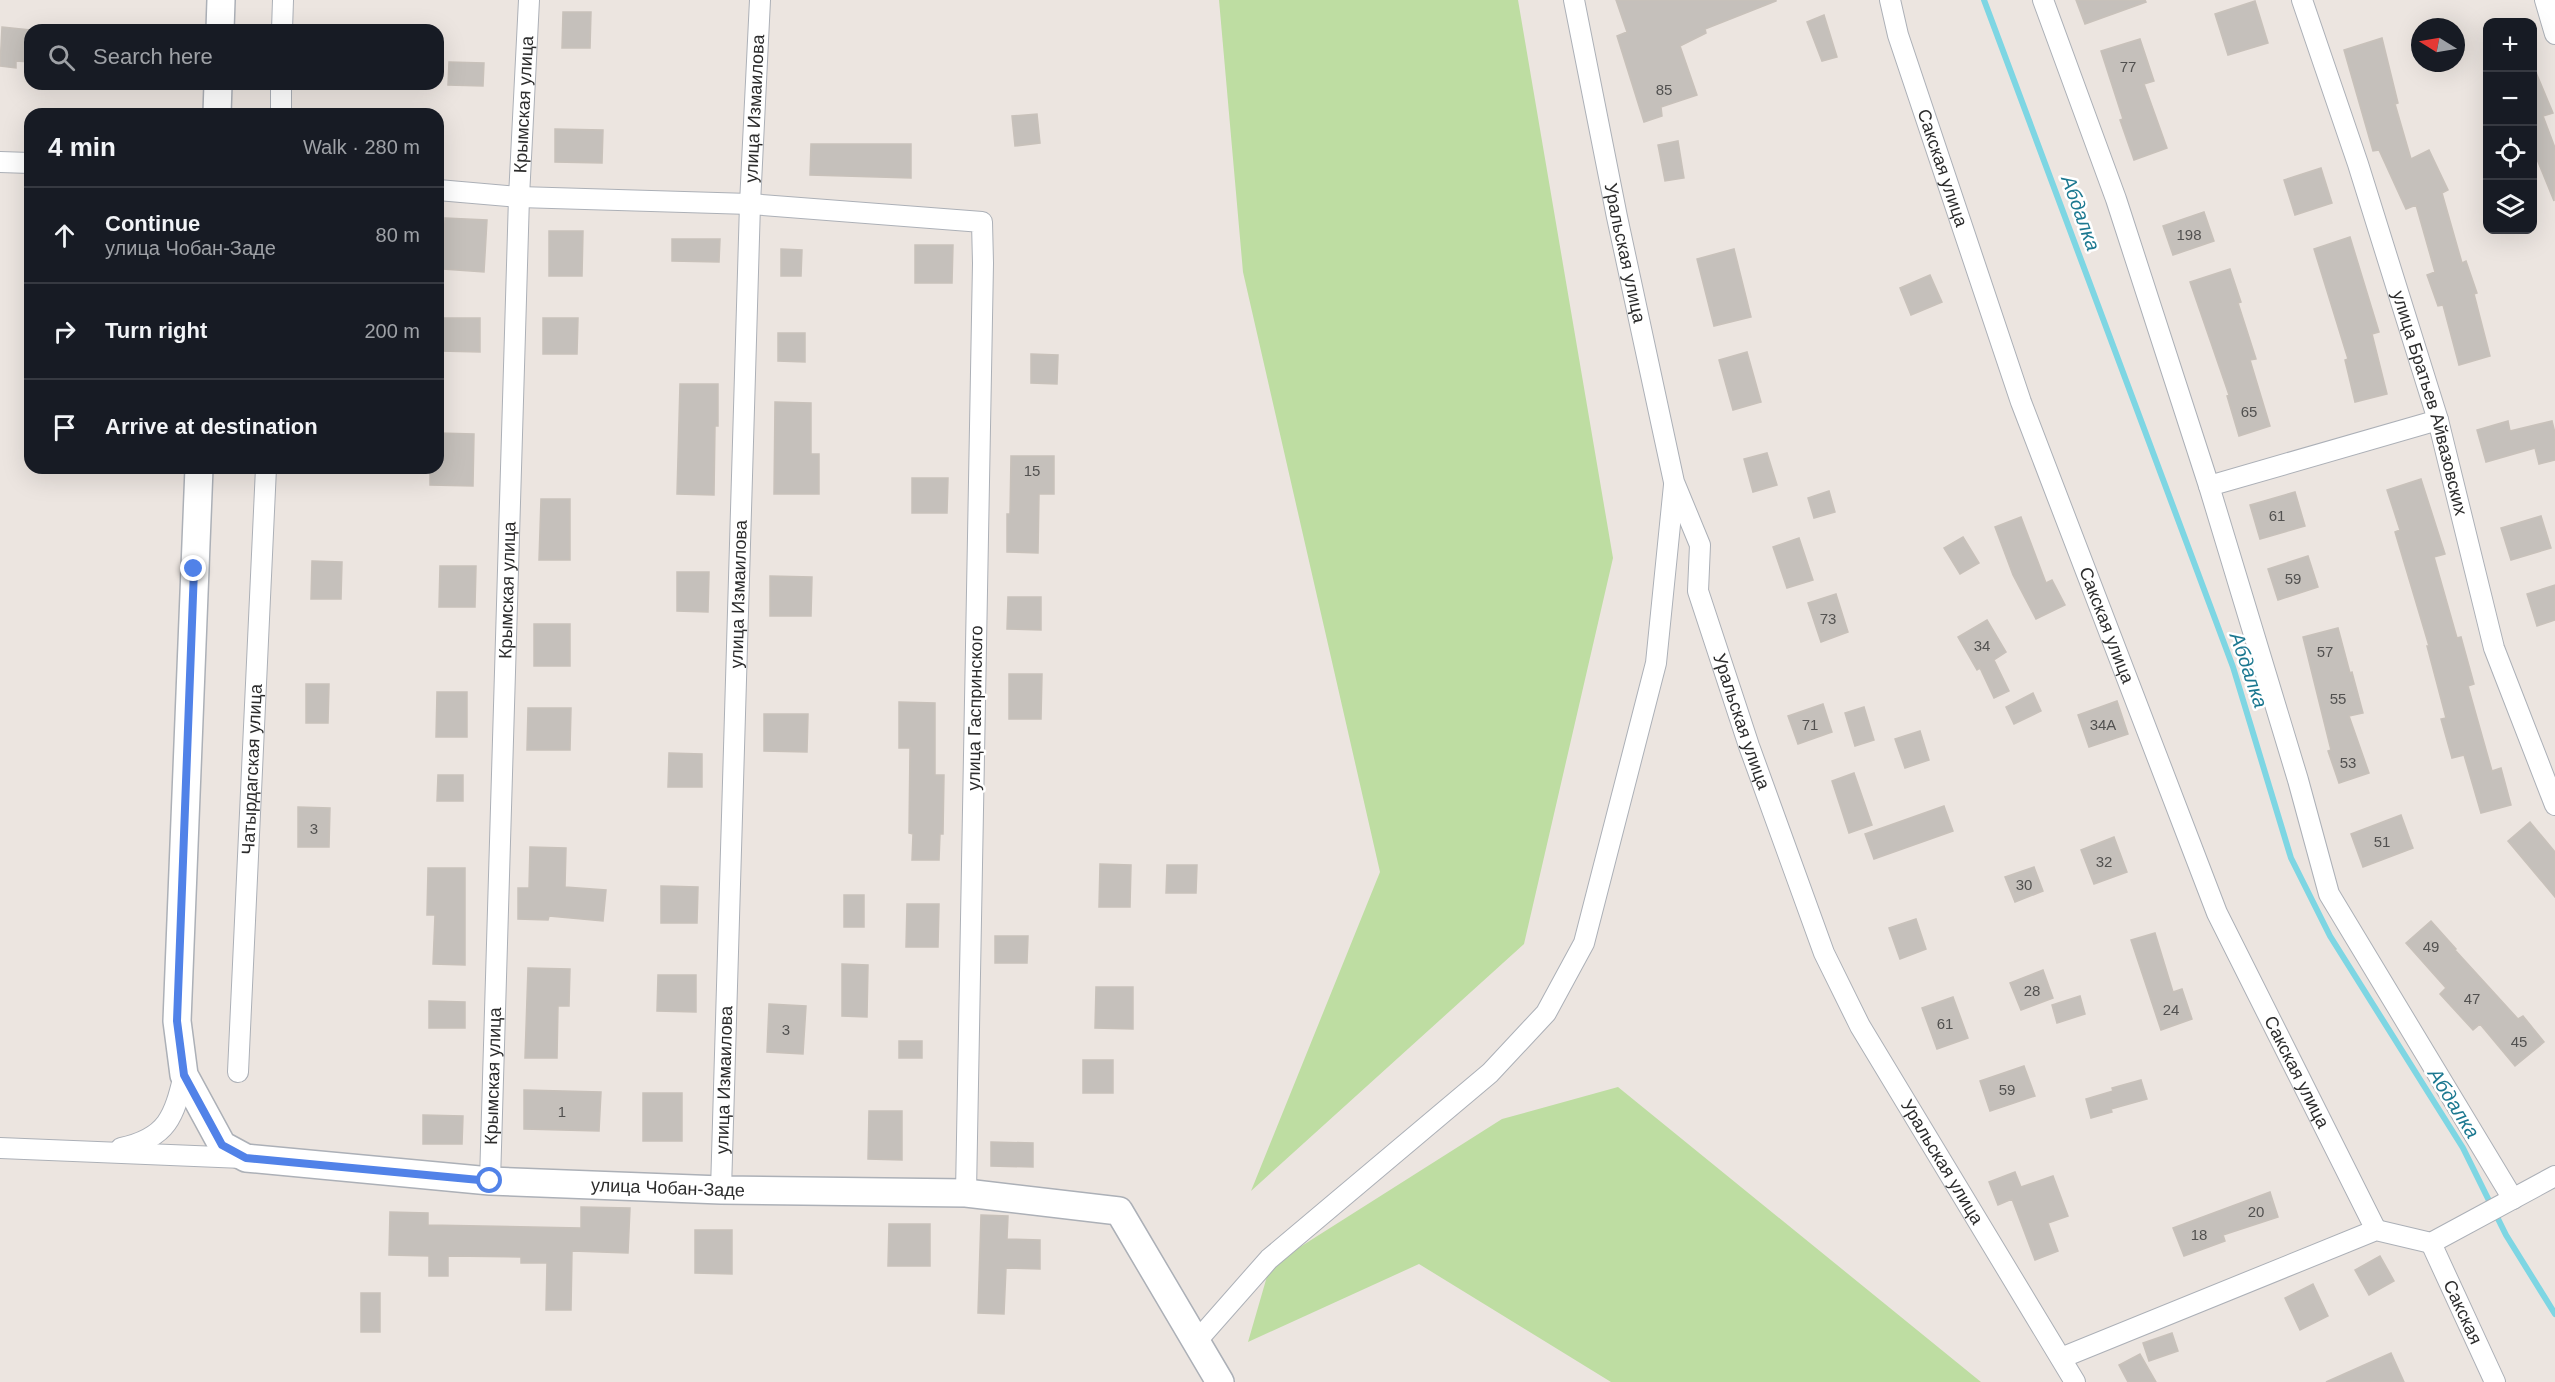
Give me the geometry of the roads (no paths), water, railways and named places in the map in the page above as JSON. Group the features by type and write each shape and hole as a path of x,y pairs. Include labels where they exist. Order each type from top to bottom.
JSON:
{"main road":[{"path":"220,24 221,0"},
{"path":"217,108 218,90"},
{"path":"184,1075 177,1021 200,474"},
{"name":"улица Чобан-Заде","path":"184,1075 222,1145 246,1158 490,1181 721,1190 966,1193 1119,1211 1158,1274 1195,1343"},
{"path":"1195,1343 1220,1382"}],"street":[{"path":"282,24 283,0"},
{"name":"Крымская улица","path":"490,1181 519,197 529,0"},
{"name":"улица Измаилова","path":"721,1190 750,204 760,0"},
{"name":"Уральская улица","path":"1574,0 1617,217 1674,482 1700,545 1698,591 1749,746 1824,953 1860,1026 2075,1382"},
{"name":"Сакская улица","path":"1890,0 1898,34 2021,402 2217,913 2376,1230"},
{"path":"2043,0 2116,199 2209,486 2298,780 2329,894 2500,1206"},
{"name":"улица Братьев Айвазовских","path":"2302,0 2358,164 2438,420 2494,648 2555,805"},
{"path":"2545,0 2555,34"},
{"path":"281,90 281,108"},
{"path":"0,162 24,163"},
{"path":"444,191 519,197 750,204"},
{"name":"улица Гаспринского","path":"750,204 982,222 983,275 966,1193"},
{"path":"2209,486 2438,420"},
{"name":"Чатырдагская улица","path":"238,1071 266,474"},
{"path":"1195,1343 1269,1259 1490,1072 1546,1013 1584,943 1656,663 1674,482"},
{"path":"101,1152 134,1145 159,1131 169,1122 176,1108 184,1075"},
{"path":"0,1148 246,1158"},
{"path":"2061,1358 2376,1230 2431,1243 2555,1176"},
{"name":"Сакская","path":"2431,1243 2495,1382"}],"waterway":[{"name":"Абдалка","path":"1984,0 2233,667 2291,858 2330,936 2463,1148 2506,1235 2555,1314"}]}
